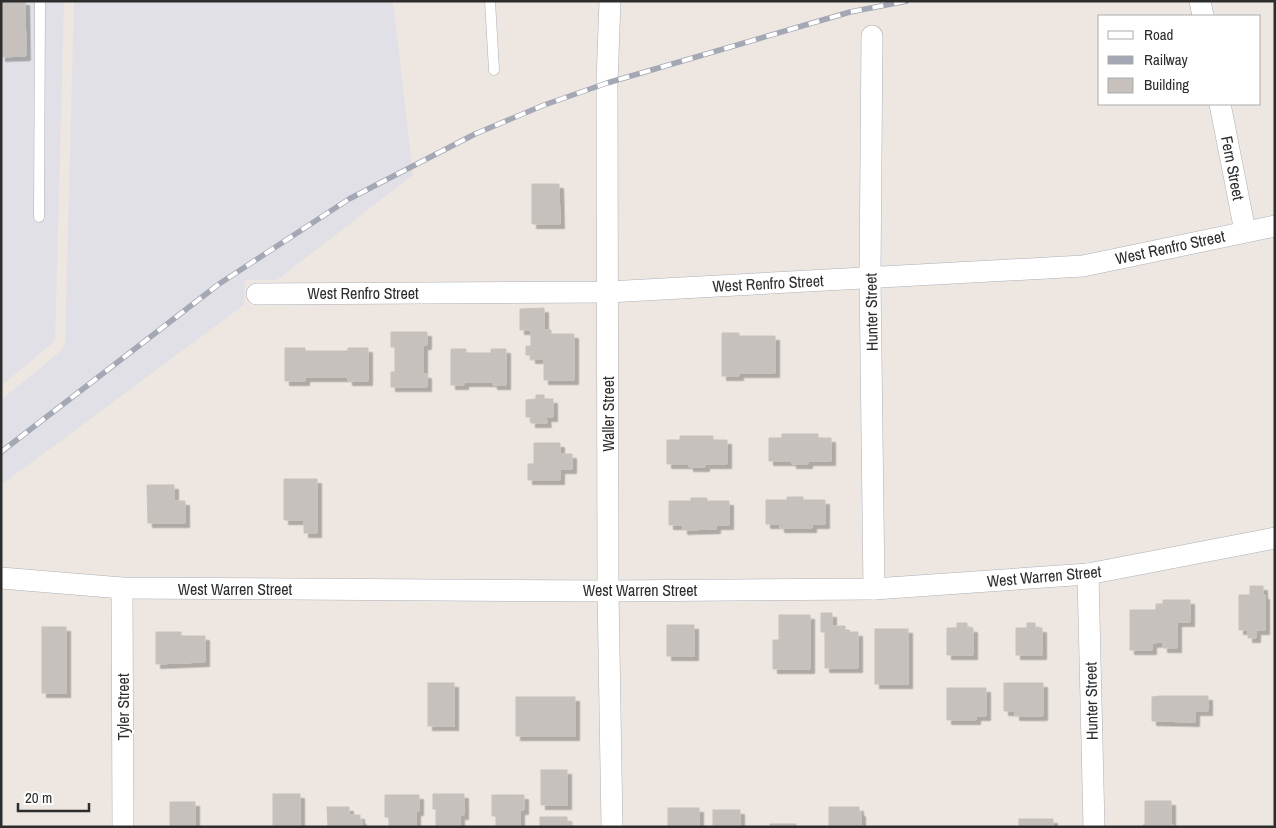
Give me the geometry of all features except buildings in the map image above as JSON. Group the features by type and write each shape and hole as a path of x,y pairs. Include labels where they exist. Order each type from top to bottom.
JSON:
{"street":[{"name":"Waller Street","path":"610,1 607,83 608,591 612,827"},
{"path":"1200,1 1203,15"},
{"name":"Hunter Street","path":"872,36 870,277 874,589"},
{"name":"Fern Street","path":"1220,105 1245,231"},
{"name":"West Renfro Street","path":"257,294 608,292 1083,266 1275,226"},
{"name":"West Warren Street","path":"1,578 122,588 608,591 874,589 1088,574 1275,538"},
{"name":"Hunter Street","path":"1088,574 1094,827"},
{"name":"Tyler Street","path":"122,588 123,827"}],"lane":[{"path":"39,218 40,1"},
{"path":"490,1 494,70"}],"shaded area":[{"path":"1,1 64,1 55,341 1,386"},
{"path":"74,1 393,1 413,175 277,280 245,280 244,305 1,485 1,400 61,351 65,345"}],"railway":[{"path":"1,452 219,284 349,199 475,134 544,105 607,83 850,12 907,1"}]}
